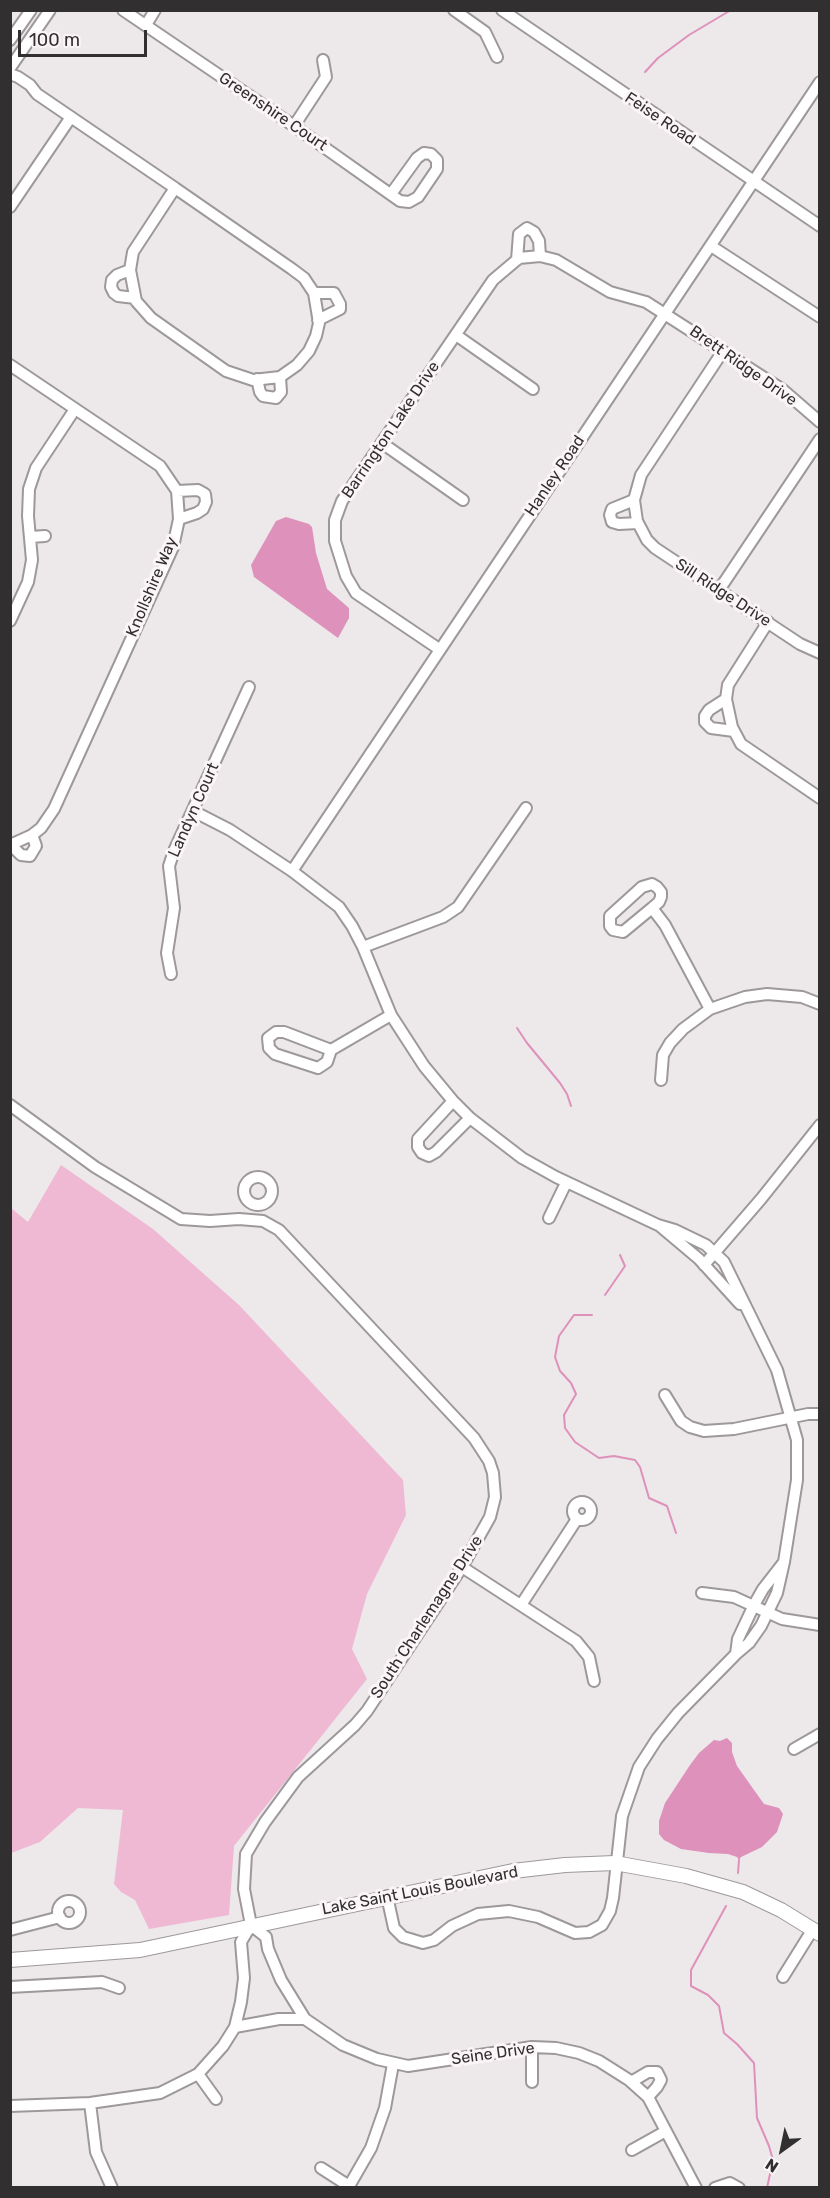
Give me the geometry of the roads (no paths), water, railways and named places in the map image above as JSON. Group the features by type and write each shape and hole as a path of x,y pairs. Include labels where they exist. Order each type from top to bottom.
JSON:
{"main road":[{"name":"Lake Saint Louis Boulevard","path":"10,1960 140,1950 513,1871 564,1865 615,1863 686,1876 743,1892 782,1910 816,1932"}],"street":[{"path":"10,40 31,10"},
{"path":"10,68 50,10"},
{"name":"Greenshire Court","path":"123,10 400,201 414,200 437,169 437,160 431,154 424,153 417,158 392,194"},
{"path":"146,25 155,10"},
{"path":"454,10 485,32 497,57"},
{"name":"Feise Road","path":"502,10 819,226"},
{"path":"294,126 326,77 323,60"},
{"path":"10,76 28,92 37,94 71,117 175,188 292,268 304,278 314,293 318,320 316,336 309,351 297,365 280,377 257,379 242,377 226,371 151,318 135,298 129,270 133,252 175,188"},
{"name":"Hanley Road","path":"292,871 819,81"},
{"path":"10,207 71,117"},
{"path":"517,260 519,234 528,228 534,232 539,242 540,256 564,264 610,292 646,302 665,312"},
{"path":"711,246 819,317"},
{"name":"Barrington Lake Drive","path":"439,650 356,592 346,576 335,540 335,520 342,501 493,280 517,260 525,256 540,256"},
{"path":"129,270 117,275 112,280 111,287 118,296 135,298"},
{"path":"314,293 334,293 340,304 340,309 318,320"},
{"name":"Brett Ridge Drive","path":"665,312 783,390 819,422"},
{"path":"456,335 533,389"},
{"name":"Sill Ridge Drive","path":"723,351 641,475 634,500 638,523 647,540 655,548 800,644 819,653"},
{"path":"10,364 160,466 177,491 198,490 205,494 206,502 203,509 179,519"},
{"path":"257,379 263,396 276,398 281,392 280,377"},
{"path":"10,621 28,582 32,560 29,489 36,468 75,409"},
{"path":"719,590 819,439"},
{"path":"382,443 463,500"},
{"name":"Knollshire Way","path":"32,835 36,846 30,856 21,855 11,845 41,828 54,809 173,547 179,519 177,491"},
{"path":"634,500 612,509 610,515 612,522 638,523"},
{"path":"30,537 45,536"},
{"path":"768,622 728,685 726,699 734,731 741,744 819,798"},
{"name":"Landyn Court","path":"171,974 167,953 174,908 169,867 174,851 249,687"},
{"path":"726,699 709,710 705,716 705,722 711,728 734,731"},
{"path":"363,948 443,917 458,907 526,808"},
{"path":"193,811 223,826 292,871 339,907 363,948 391,1015 424,1066 470,1118 522,1158 566,1183 706,1245 724,1262 777,1370 797,1440 797,1480 777,1593 749,1643 678,1713 657,1738 639,1767 622,1816 610,1911 602,1925 589,1932 575,1933 538,1917 509,1911 478,1914 452,1926 434,1940 423,1943 403,1937 394,1928 387,1896"},
{"path":"647,885 657,887 661,892 659,902 652,908 623,932 613,930 610,926 610,916 647,885"},
{"path":"652,908 665,925 710,1009"},
{"path":"661,1080 663,1054 670,1043 683,1029 710,1009 745,997 767,994 802,997 819,1004"},
{"path":"330,1050 284,1032 276,1032 268,1038 269,1048 275,1054 318,1068 327,1062 330,1050 391,1015"},
{"path":"453,1101 418,1139 418,1147 422,1153 429,1155 436,1152 470,1118"},
{"name":"South Charlemagne Drive","path":"10,1105 95,1167 181,1219 263,1221 279,1230 474,1438 494,1473 495,1497 490,1517 462,1568 367,1711 298,1777 265,1822 246,1854 244,1889 251,1925"},
{"path":"704,1265 761,1199 819,1125"},
{"path":"549,1218 566,1183"},
{"path":"252,1220 256,1205"},
{"path":"658,1225 704,1265 745,1308"},
{"path":"665,1395 681,1421 690,1427 704,1431 734,1429 808,1414 819,1414"},
{"path":"521,1605 577,1519"},
{"path":"736,1654 738,1639 754,1605 784,1562"},
{"path":"462,1568 576,1641 590,1657 594,1681"},
{"path":"702,1593 734,1597 782,1619 819,1625"},
{"path":"794,1749 819,1734"},
{"path":"10,1930 60,1917"},
{"path":"10,2106 90,2103 160,2093 198,2074 223,2046 235,2027 242,2002 244,1978 242,1942 251,1925"},
{"name":"Seine Drive","path":"251,1925 266,1937 268,1949 281,1980 305,2019 344,2045 377,2059 408,2066 532,2047 556,2048 579,2053 599,2061 631,2082 648,2097 696,2187"},
{"path":"783,1977 816,1932"},
{"path":"10,1987 102,1982 119,1988"},
{"path":"235,2027 279,2019 305,2019"},
{"path":"532,2047 532,2082"},
{"path":"321,2168 349,2187 375,2138 385,2108 393,2064"},
{"path":"631,2082 648,2072 657,2072 661,2080 648,2097"},
{"path":"198,2074 216,2099"},
{"path":"90,2103 96,2152 112,2187"},
{"path":"632,2150 666,2132"},
{"path":"715,2187 730,2183 739,2187"}],"waterway":[{"path":"645,72 658,58 689,35 731,10"},
{"path":"517,1028 560,1083 571,1106"},
{"path":"605,1295 625,1266 620,1255"},
{"path":"592,1315 574,1315 559,1336 555,1357 560,1371 571,1383 576,1394 564,1415 565,1428 575,1442 599,1458 614,1456 635,1460 640,1467 649,1498 667,1506 676,1533"},
{"path":"738,1873 739,1860"},
{"path":"726,1906 691,1970 691,1986 708,1995 719,2006 724,2033 754,2063 757,2118 773,2160 767,2188"}]}
